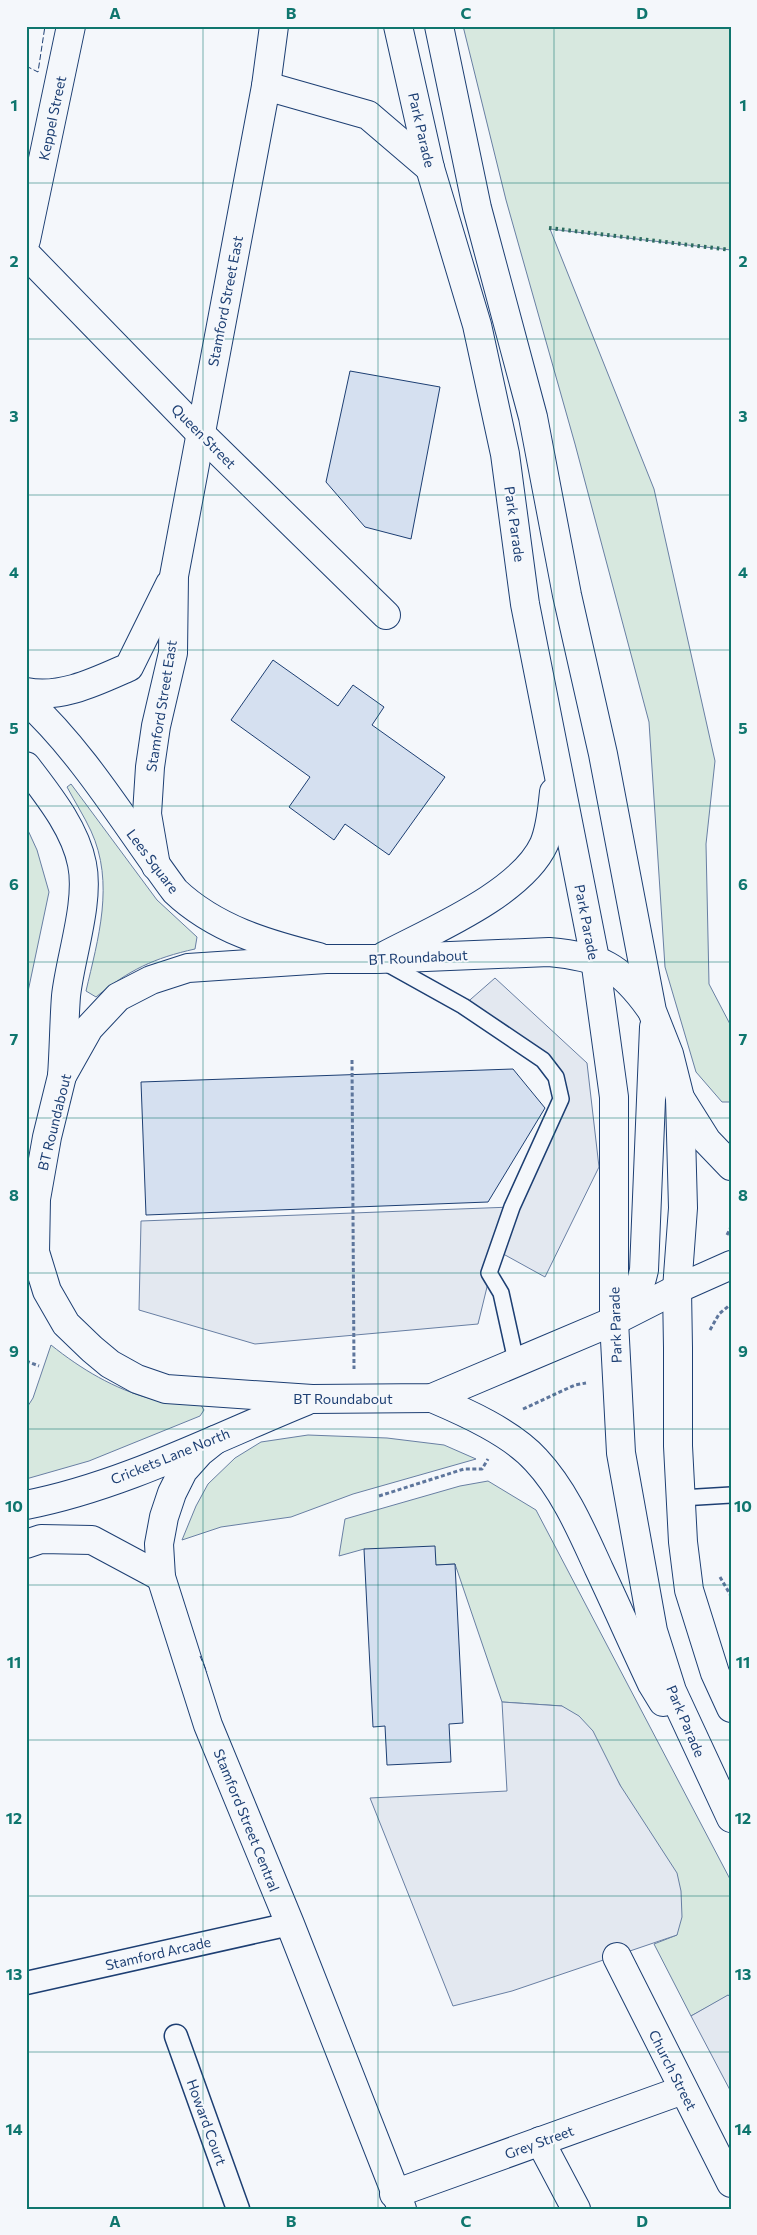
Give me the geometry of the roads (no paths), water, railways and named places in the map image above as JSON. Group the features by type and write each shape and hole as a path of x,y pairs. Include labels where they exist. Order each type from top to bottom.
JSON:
{"main road":[{"name":"Keppel Street","path":"26,240 71,26"},
{"name":"Stamford Street East","path":"156,866 147,814 150,767 156,726 173,653 174,576 266,86 274,26"},
{"name":"Park Parade","path":"398,26 430,168 476,324 505,454 526,604 555,763 595,959 614,1097 614,1322 621,1453 653,1631 672,1691 715,1789 731,1818"},
{"path":"439,26 477,208 533,417 567,595 603,754 654,1015 669,1054 680,1098 683,1208 677,1289 681,1498 689,1590 715,1673 731,1708"},
{"path":"266,86 368,115 430,168"},
{"name":"Queen Street","path":"26,254 200,433 386,614"},
{"name":"Stamford Street East","path":"26,692 77,689 129,667 174,576"},
{"name":"Lees Square","path":"26,700 47,719 76,755 175,891 208,917 228,928 266,943 326,959"},
{"path":"378,959 481,904 520,876 544,844 550,826 555,763"},
{"path":"26,766 53,802 77,847 83,866 78,937 66,995 62,1076"},
{"name":"BT Roundabout","path":"654,1015 628,981 617,971 595,959 576,954 529,951 378,959 326,959 188,968 151,980 118,997 90,1028 62,1076 47,1137 36,1199 35,1252 47,1291 66,1324 110,1364 137,1379 166,1389 312,1399 432,1398 516,1361 614,1322 677,1289 731,1265"},
{"path":"614,1322 625,1312 633,1300 640,1286 644,1270 654,1015"},
{"path":"680,1098 706,1141 731,1166"},
{"path":"26,1284 35,1252"},
{"path":"432,1398 456,1409 521,1446 536,1460 550,1478 576,1520 652,1684 715,1789"},
{"name":"Crickets Lane North","path":"26,1505 56,1499 170,1459 312,1399"},
{"name":"Stamford Street Central","path":"219,1437 200,1452 184,1471 172,1493 164,1517 160,1544 161,1577 208,1725 290,1924 398,2201"},
{"path":"26,1544 41,1539 92,1540 161,1577"},
{"name":"Church Street","path":"616,1957 731,2182"},
{"name":"Grey Street","path":"398,2201 540,2141 683,2090"},
{"path":"540,2141 576,2209"}],"street":[{"name":"Stamford Arcade","path":"26,1983 290,1924"},
{"name":"Howard Court","path":"176,2036 238,2209"}],"lane":[{"path":"378,959 463,1006 543,1060 556,1077 561,1099 512,1207 489,1273 501,1293 516,1361"},
{"path":"681,1498 731,1495"}]}
